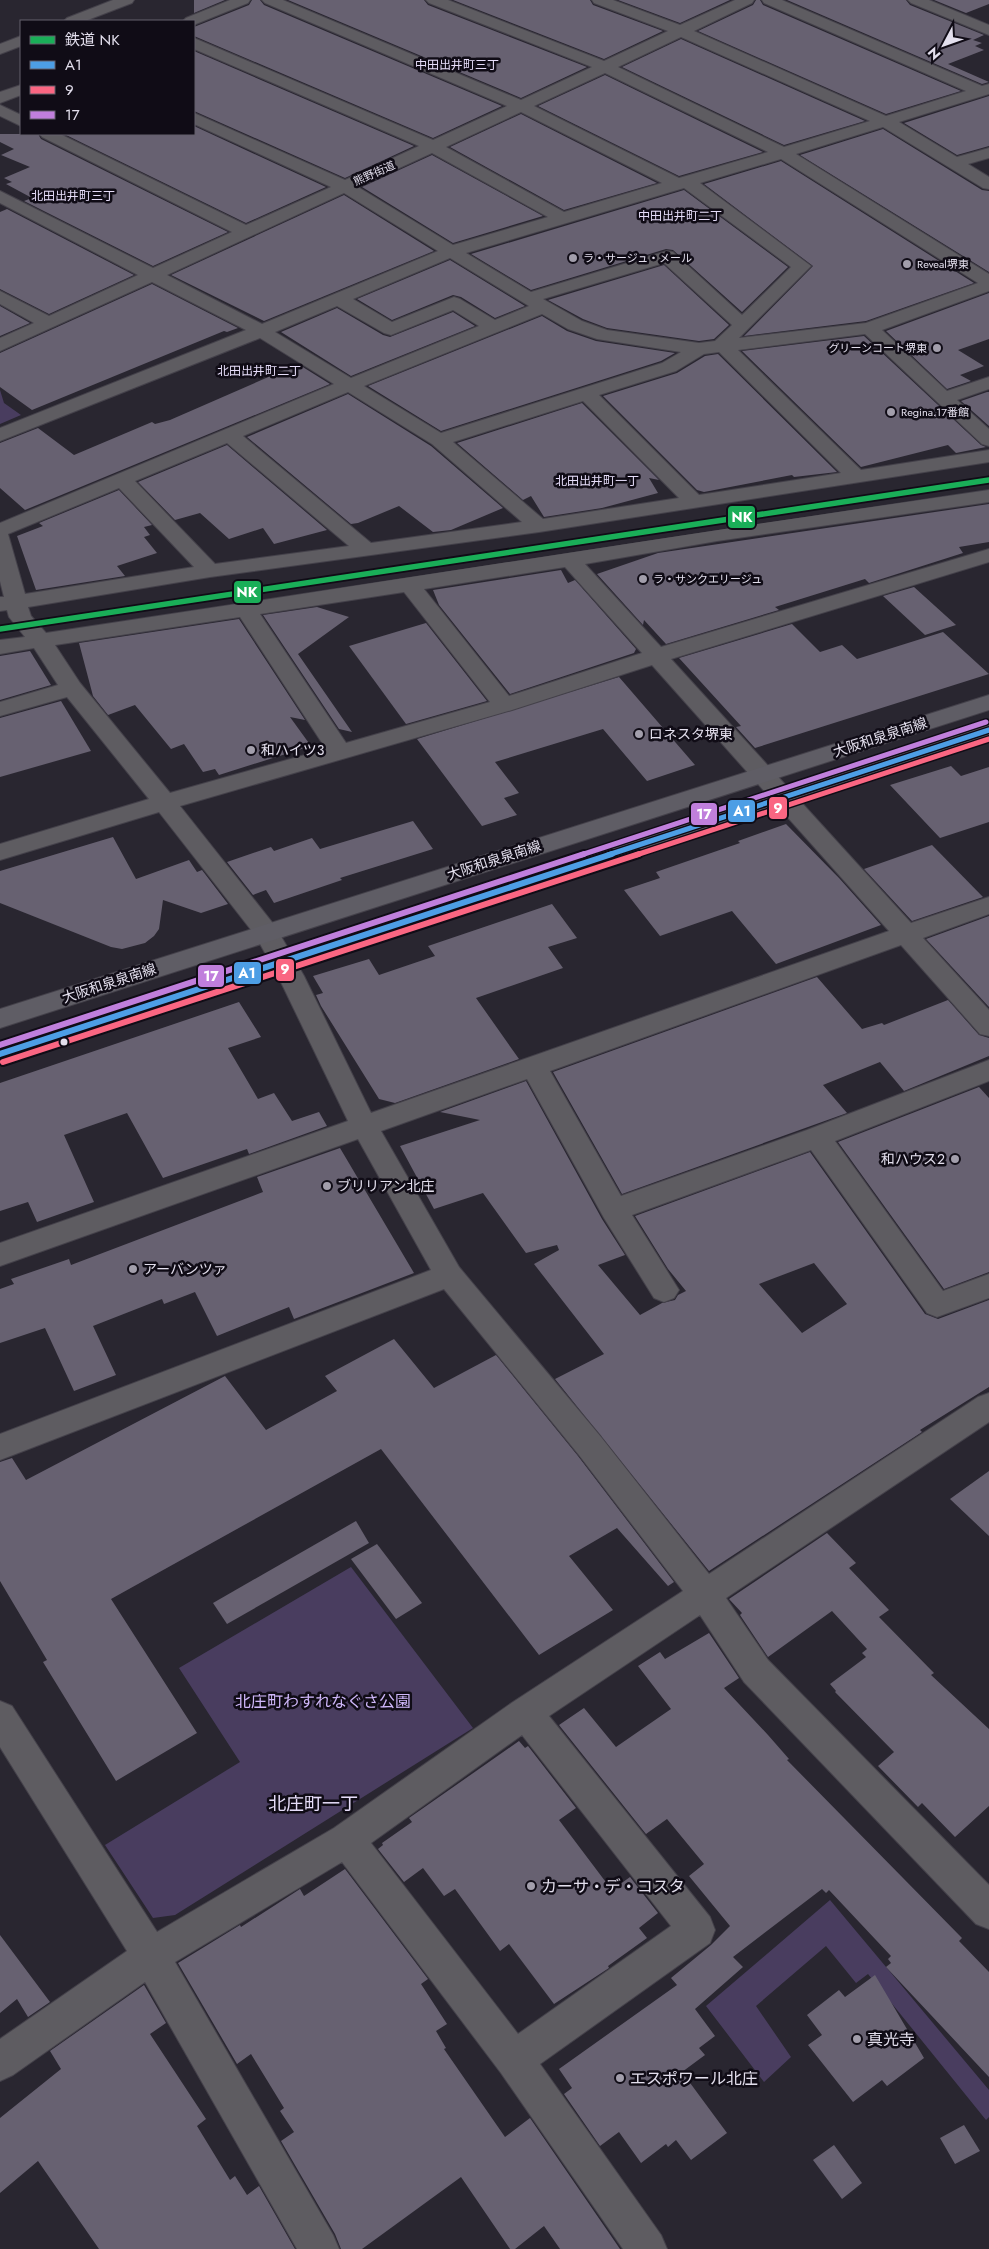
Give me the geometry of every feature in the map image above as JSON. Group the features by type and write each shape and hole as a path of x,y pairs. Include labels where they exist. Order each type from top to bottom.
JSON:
{"main road":[{"name":"大阪和泉泉南線","path":"0,1019 266,932 989,702"},
{"name":"大阪和泉泉南線","path":"0,1054 989,730"}],"street":[{"path":"75,20 127,0"},
{"path":"194,20 244,0"},
{"path":"270,0 522,106 682,182 802,266 722,345"},
{"path":"434,0 606,67 784,154 989,284"},
{"path":"599,0 681,31 885,120 989,184"},
{"name":"熊野街道","path":"0,345 522,106 747,0"},
{"path":"769,0 984,90"},
{"path":"916,0 989,30"},
{"path":"0,49 20,40"},
{"path":"195,43 432,146 562,218"},
{"path":"0,98 20,90"},
{"path":"0,435 261,332 452,251 682,182 784,154 885,120 984,90"},
{"path":"0,110 20,120"},
{"path":"195,118 344,186 575,325 604,334 699,349 869,328 989,284"},
{"path":"50,135 246,232"},
{"path":"955,163 989,153"},
{"path":"0,196 261,332 349,384 439,440 539,526"},
{"path":"0,530 349,384 494,327 536,302 666,256 743,324"},
{"path":"0,296 48,323"},
{"path":"339,299 390,330 454,304 494,327"},
{"path":"869,328 989,440"},
{"path":"722,345 857,477"},
{"path":"439,440 669,367 699,349"},
{"path":"944,398 989,382"},
{"path":"586,393 694,502"},
{"path":"229,435 367,550"},
{"path":"8,603 210,571 539,526 989,456"},
{"path":"122,479 210,571"},
{"path":"0,647 570,560 717,535 989,496"},
{"path":"0,537 8,603 40,640 72,688 257,918 283,961 364,1126 449,1275 590,1446 704,1594 756,1671 989,1911"},
{"path":"0,852 504,705 656,656 989,555"},
{"path":"570,560 989,1028"},
{"path":"409,584 504,705"},
{"path":"246,609 340,752"},
{"path":"0,709 72,688"},
{"path":"0,1255 989,905"},
{"path":"533,1065 614,1210 664,1290"},
{"path":"614,1210 817,1137 989,1070"},
{"path":"817,1137 936,1305 989,1286"},
{"path":"0,1447 449,1275"},
{"path":"0,2062 151,1956 347,1840 526,1713 989,1406"},
{"path":"514,2060 696,1930 526,1713"},
{"path":"0,1717 151,1956 319,2249"},
{"path":"347,1840 514,2060 647,2249"}],"green space":[{"path":"0,390 4,403 21,415 0,424"},
{"name":"北庄町わすれなぐさ公園","path":"351,1567 473,1728 175,1915 153,1918 105,1845 240,1762 179,1668"},
{"path":"830,1900 989,2090 989,2117 986,2120 868,1974 856,1983 826,1946 756,2006 791,2057 764,2082 706,2006"}],"building":[{"path":"194,0 225,0 194,13"},
{"path":"252,0 260,0 264,5 502,106 433,138 195,36 195,27 249,5"},
{"path":"288,0 424,0 428,5 587,67 521,98"},
{"path":"453,0 590,0 593,5 663,31 604,59"},
{"path":"618,0 730,0 680,23"},
{"path":"756,0 760,0 763,5 961,91 886,114 698,31 753,5"},
{"path":"787,0 906,0 910,5 984,35 973,40 982,43 975,46 984,50 948,64 989,82 982,84"},
{"path":"934,0 989,0 989,4 966,13"},
{"path":"681,39 865,121 784,145 622,67"},
{"path":"195,51 414,146 345,178 195,111"},
{"path":"605,75 763,152 679,176 538,106"},
{"path":"989,96 989,146 957,155 904,123"},
{"path":"521,114 657,183 564,210 450,147"},
{"path":"195,126 326,187 246,223 66,135 195,135"},
{"path":"883,129 982,190 989,191 989,272 800,155"},
{"path":"0,134 39,135 41,139 228,232 153,266 24,201 32,198 6,184 12,182 4,178 30,167 1,155 14,149 0,142"},
{"path":"432,155 543,216 453,243 362,187"},
{"path":"781,161 974,283 866,321 744,336 813,266 704,184"},
{"path":"684,190 788,267 742,312 673,250 666,249 531,290 471,254"},
{"path":"344,195 434,251 264,321 171,275"},
{"path":"7,209 134,275 49,314 0,289 0,212"},
{"path":"450,260 525,306 495,318 461,297 453,295 392,320 357,299"},
{"path":"664,265 729,325 714,339 699,341 607,328 583,319 548,300"},
{"path":"152,284 238,328 227,332 224,331 32,410 0,387 0,353"},
{"path":"989,293 989,339 958,350 984,366 960,375 971,381 947,389 886,331"},
{"path":"0,306 30,323 0,336"},
{"path":"337,308 383,335 390,337 453,312 475,326 351,376 281,332"},
{"path":"542,316 567,331 596,341 675,353 661,361 441,431 368,386"},
{"path":"864,336 981,445 986,447 956,453 948,445 861,467 742,351"},
{"path":"718,354 837,472 794,477 792,475 704,492 697,490 603,396 677,373 705,356"},
{"path":"298,364 330,384 25,510 0,488 0,443 38,428 74,455 152,422 155,424 170,420"},
{"path":"989,392 989,426 961,401"},
{"path":"348,394 431,446 503,508 451,530 433,532 399,506 358,523 351,524 247,437"},
{"path":"582,403 659,480 649,478 658,493 602,508 544,517 531,496 523,500 457,443"},
{"path":"227,445 327,530 274,544 263,528 229,539 200,513 175,520 138,482"},
{"path":"119,490 152,525 144,527 150,535 144,537 157,553 117,566 125,576 36,590 17,536 43,526 39,523"},
{"path":"989,504 989,542 959,547 963,553 869,583 865,579 775,607 779,610 666,644 644,620 643,625 597,574 658,553"},
{"path":"561,570 568,583 575,580 636,649 634,653 510,694 439,605 433,590"},
{"path":"914,587 956,625 925,635 883,596"},
{"path":"317,607 349,617 298,654 352,732 339,729 263,615"},
{"path":"239,619 305,720 290,717 311,746 219,775 215,769 203,772 184,744 171,749 135,705 108,715 93,696 79,643"},
{"path":"426,623 487,701 406,724 349,646"},
{"path":"792,624 820,652 842,645 857,659 943,632 989,674 755,748 736,727 741,726 679,658"},
{"path":"30,651 51,685 0,700 0,656"},
{"path":"619,677 695,765 647,781 603,729 495,762 519,793 504,798 517,815 482,826 417,739"},
{"path":"61,701 91,751 0,777 0,718"},
{"path":"951,766 961,776 989,767 989,822 940,838 890,785"},
{"path":"413,821 433,849 340,878 342,880 274,903 266,890 253,895 227,862 271,847 274,851 312,838 320,849"},
{"path":"786,824 839,878 881,925 776,964 732,911 660,936 624,890 660,878 656,872 740,843 738,841"},
{"path":"113,837 136,879 189,860 197,872 202,870 228,904 201,913 163,900 159,929 154,936 145,943 122,949 111,947 0,903 0,871"},
{"path":"932,845 983,897 912,921 864,869"},
{"path":"552,904 577,938 548,947 563,968 476,998 519,1059 395,1103 379,1099 321,1006 316,995 323,993 313,976 369,959 379,975 435,956 428,946"},
{"path":"989,916 989,1007 926,939"},
{"path":"817,977 862,1029 882,1023 884,1025 948,1000 979,1035 989,1038 989,1056 904,1091 880,1062 823,1085 847,1113 622,1194 553,1072"},
{"path":"239,1002 261,1037 228,1048 258,1099 274,1093 292,1121 319,1112 327,1126 249,1154 247,1149 163,1178 127,1113 64,1135 94,1202 37,1222 28,1202 0,1211 0,1083"},
{"path":"526,1081 602,1219 625,1255 598,1265 640,1315 662,1303 675,1300 678,1295 686,1291 668,1269 635,1216 810,1152 925,1314 938,1319 989,1300 989,1387 920,1430 922,1432 709,1571 555,1379 604,1354 534,1264 559,1250 557,1245 526,1253 483,1193 434,1209 400,1146 480,1120 440,1112","holes":["814,1263 847,1304 802,1333 759,1284"]},
{"path":"979,1087 989,1098 989,1272 944,1289 838,1142"},
{"path":"340,1148 414,1273 294,1319 289,1307 217,1336 195,1292 164,1304 162,1299 93,1326 116,1375 74,1391 45,1328 0,1343 0,1289 14,1284 11,1279 69,1259 71,1265 263,1192 257,1177"},
{"path":"394,1339 434,1388 496,1355 578,1456 674,1582 668,1586 617,1528 569,1556 613,1610 539,1655 381,1449 111,1599 197,1733 116,1781 43,1662 47,1660 0,1581 0,1462 12,1458 26,1480 225,1376 266,1430 337,1391 325,1376"},
{"path":"989,1471 989,1536 950,1499"},
{"path":"356,1521 369,1543 227,1624 213,1603"},
{"path":"827,1533 856,1563 849,1568 889,1610 879,1617 934,1673 931,1675 989,1729 989,1806 955,1837 922,1803 918,1807 878,1766 894,1752 835,1692 830,1684 866,1657 862,1653 867,1649 832,1611 768,1657 740,1615 742,1613 729,1599"},
{"path":"377,1544 422,1603 396,1619 351,1559"},
{"path":"709,1633 739,1678 724,1688 789,1759 787,1760 962,1938 959,1941 989,1972 989,2077 886,1967 891,1963 888,1959 891,1956 829,1890 826,1893 822,1889 733,1957 743,1967 695,2009 715,2036 699,2048 705,2055 682,2072 727,2133 691,2160 676,2140 668,2147 666,2144 641,2163 619,2132 600,2146 564,2094 572,2088 559,2069 677,1985 671,1978 711,1945 730,1926 689,1876 704,1864 667,1819 646,1834 559,1725 584,1708 616,1747 671,1709 638,1666 660,1652 665,1659"},
{"path":"519,1741 525,1748 528,1746 576,1808 559,1820 612,1890 630,1877 658,1913 639,1928 647,1938 608,1966 609,1968 554,2004 509,1944 500,1951 455,1889 444,1896 423,1868 404,1882 378,1849 383,1845 382,1843 412,1822 409,1818"},
{"path":"345,1869 428,1979 421,1984 447,2024 436,2031 446,2048 444,2049 505,2137 530,2118 620,2249 560,2249 544,2226 515,2249 510,2249 461,2177 362,2249 341,2249 335,2234 281,2141 294,2132 280,2111 284,2108 251,2054 237,2064 178,1963 240,1925 241,1927 300,1889 304,1896"},
{"path":"0,1935 50,2002 28,2017 17,1999 0,2013"},
{"path":"875,1975 924,2058 887,2086 882,2080 853,2102 808,2045 822,2035 807,2015 839,1990 845,1997"},
{"path":"144,1985 166,2023 150,2034 206,2119 197,2126 230,2180 235,2176 247,2195 259,2186 295,2249 99,2249 38,2161 0,2193 0,2118 61,2069 50,2051"},
{"path":"964,2125 980,2151 955,2164 940,2138"},
{"path":"834,2145 862,2183 842,2199 813,2160"}],"rail line":[{"name":"NK","path":"0,629 989,480"}],"transit line":[{"name":"17","path":"0,1045 986,722"},
{"name":"A1","path":"0,1054 989,730"},
{"name":"9","path":"3,1062 989,739"}],"place":[{"name":"ラ・サージュ・メール","path":"573,258"},
{"name":"Reveal堺東","path":"907,264"},
{"name":"グリーンコート堺東","path":"937,348"},
{"name":"Regina.17番館","path":"891,412"},
{"name":"ラ・サンクエリージュ","path":"643,579"},
{"name":"ロネスタ堺東","path":"639,734"},
{"name":"和ハイツ3","path":"251,750"},
{"name":"和ハウス2","path":"955,1159"},
{"name":"ブリリアン北庄","path":"327,1186"},
{"name":"アーバンツァ","path":"133,1269"},
{"name":"カーサ・デ・コスタ","path":"531,1886"},
{"name":"真光寺","path":"857,2039"},
{"name":"エスポワール北庄","path":"620,2078"}],"district":[{"name":"中田出井町三丁","path":"457,65"},
{"name":"北田出井町三丁","path":"73,196"},
{"name":"中田出井町二丁","path":"680,216"},
{"name":"北田出井町二丁","path":"259,371"},
{"name":"北田出井町一丁","path":"597,481"},
{"name":"北庄町一丁","path":"313,1804"}]}
